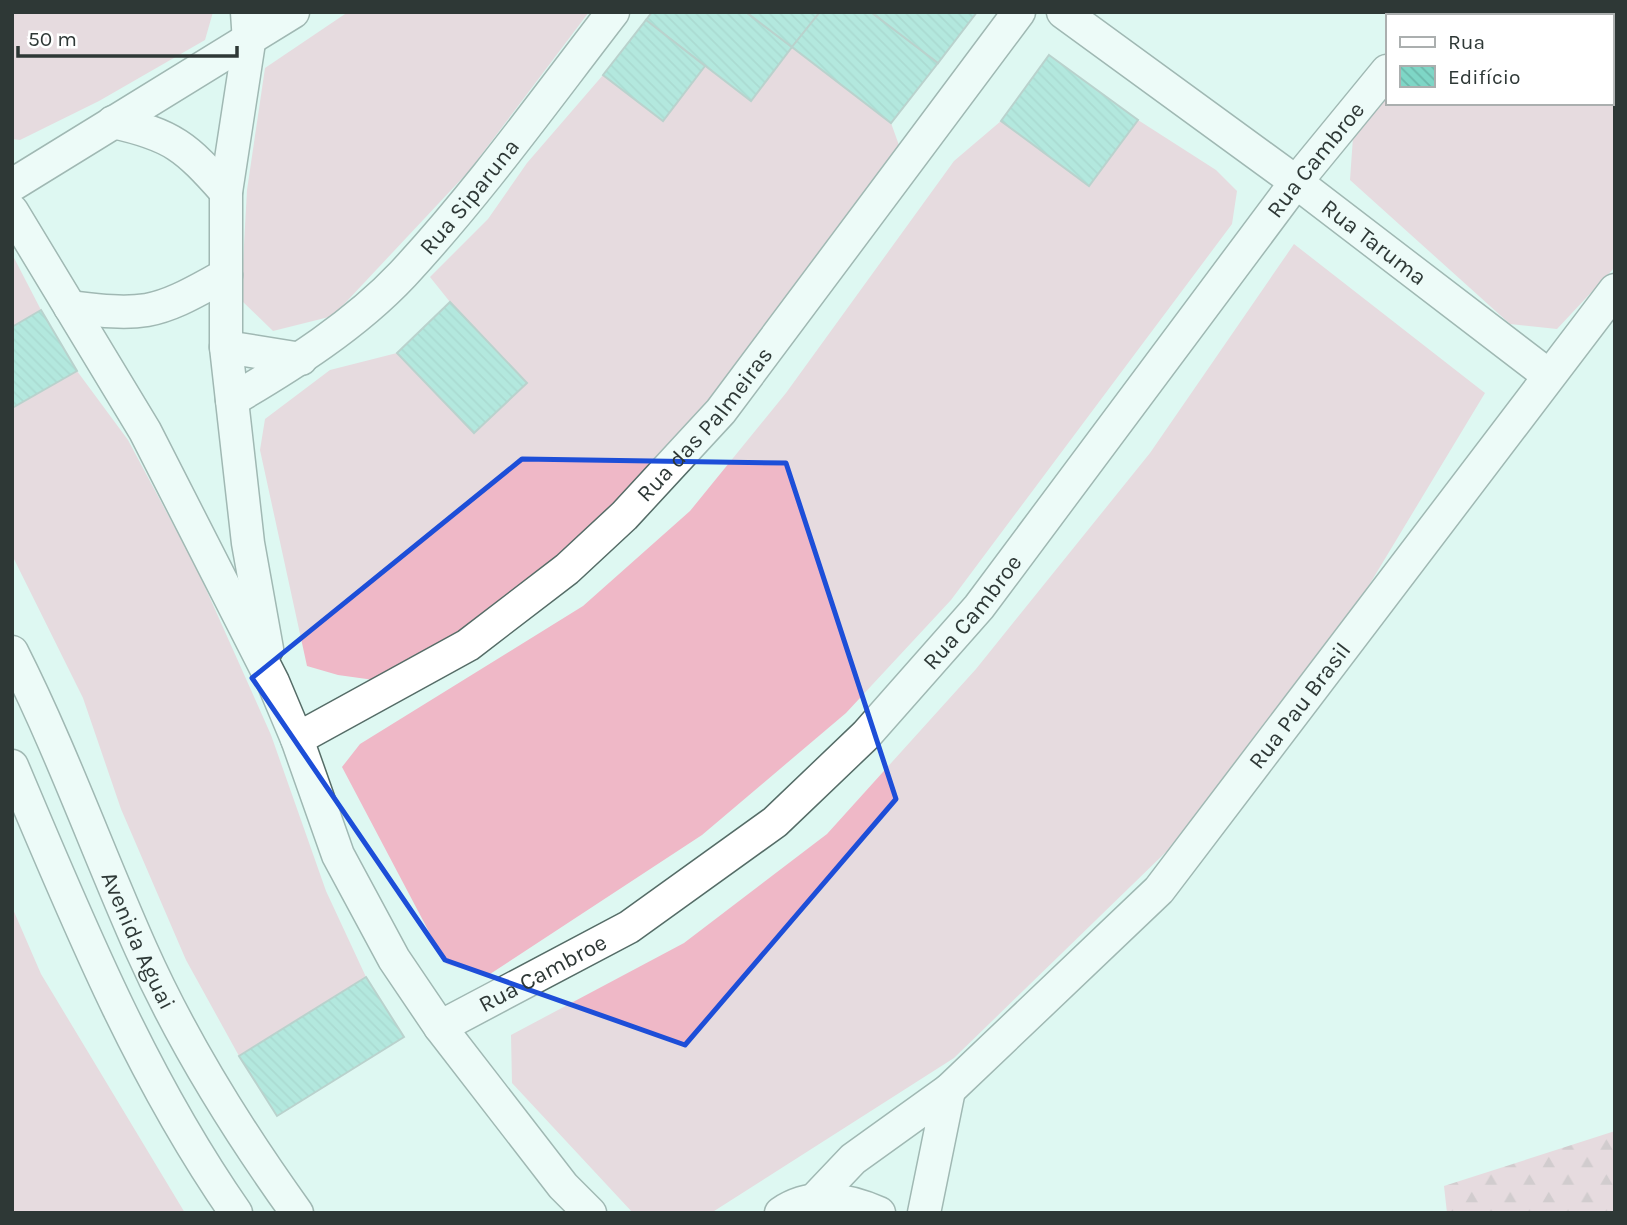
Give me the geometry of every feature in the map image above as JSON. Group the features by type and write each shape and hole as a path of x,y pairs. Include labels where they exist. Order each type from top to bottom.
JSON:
{"street":[{"path":"12,185 113,122 248,27 293,12"},
{"name":"Rua Siparuna","path":"232,400 301,359 401,275 507,150 613,12"},
{"name":"Rua das Palmeiras","path":"297,738 468,645 566,569 624,516 721,411 1019,12"},
{"name":"Rua Taruma","path":"1063,12 1296,182 1548,375"},
{"path":"248,27 226,192 226,347 248,543 273,682"},
{"name":"Rua Cambroe","path":"440,1027 629,927 775,822 866,735 979,607 1296,182 1386,72"},
{"path":"113,122 150,130 177,142 194,155 226,192"},
{"path":"12,211 145,431 273,682 297,738 338,855 394,959 440,1027 563,1186 590,1213"},
{"path":"70,307 115,312 147,310 178,300 226,275"},
{"name":"Rua Pau Brasil","path":"815,1199 853,1159 949,1090 1159,890 1615,290"},
{"path":"226,347 301,359"},
{"name":"Avenida Aguai","path":"12,652 55,743 142,951 257,1157 297,1213"},
{"path":"12,766 107,988 169,1107 236,1213"},
{"path":"924,1213 949,1090"},
{"path":"781,1213 815,1199 853,1202 879,1213"}],"highlighted area":[{"path":"522,459 786,463 896,799 685,1045 445,960 252,678"}],"green space":[{"path":"12,12 213,12 205,40 99,101 20,140 12,139"},
{"path":"348,12 589,12 469,171 333,316 273,331 241,300 247,190 265,68"},
{"path":"1615,12 1615,267 1557,329 1510,324 1350,180 1353,137 1386,96 1386,105 1613,105 1613,14 1454,14"},
{"path":"792,47 891,123 900,148 681,438 563,551 458,633 374,680 338,675 307,666 260,450 265,419 330,370 397,353 474,433 526,382 450,302 430,277 488,219 527,163 603,75 663,121 705,66 751,101"},
{"path":"1138,120 1216,170 1237,191 1232,224 951,600 846,713 702,835 487,976 446,964 342,767 360,744 583,606 690,511 786,393 954,161 1001,121 1089,185"},
{"path":"1294,244 1485,393 1348,620 1167,851 954,1058 711,1213 633,1213 512,1083 511,1035 684,943 827,834 976,669 1150,453"},
{"path":"12,254 41,310 12,327"},
{"path":"77,371 128,440 197,569 271,735 326,891 366,977 239,1056 186,960 121,809 83,698 12,555 12,408"},
{"path":"12,907 41,974 185,1213 12,1213"},
{"path":"1615,1131 1615,1213 1447,1213 1444,1186"}],"building":[{"path":"652,12 746,12 792,47 751,101 646,20"},
{"path":"746,12 820,12 792,47"},
{"path":"820,12 871,12 938,63 891,123 792,47"},
{"path":"871,12 977,12 938,63"},
{"path":"646,20 705,66 663,121 603,75"},
{"path":"1049,55 1138,120 1089,186 1001,121"},
{"path":"450,302 527,383 474,433 397,353"},
{"path":"41,310 77,371 12,408 12,327"},
{"path":"366,977 404,1037 277,1116 239,1056"}]}
